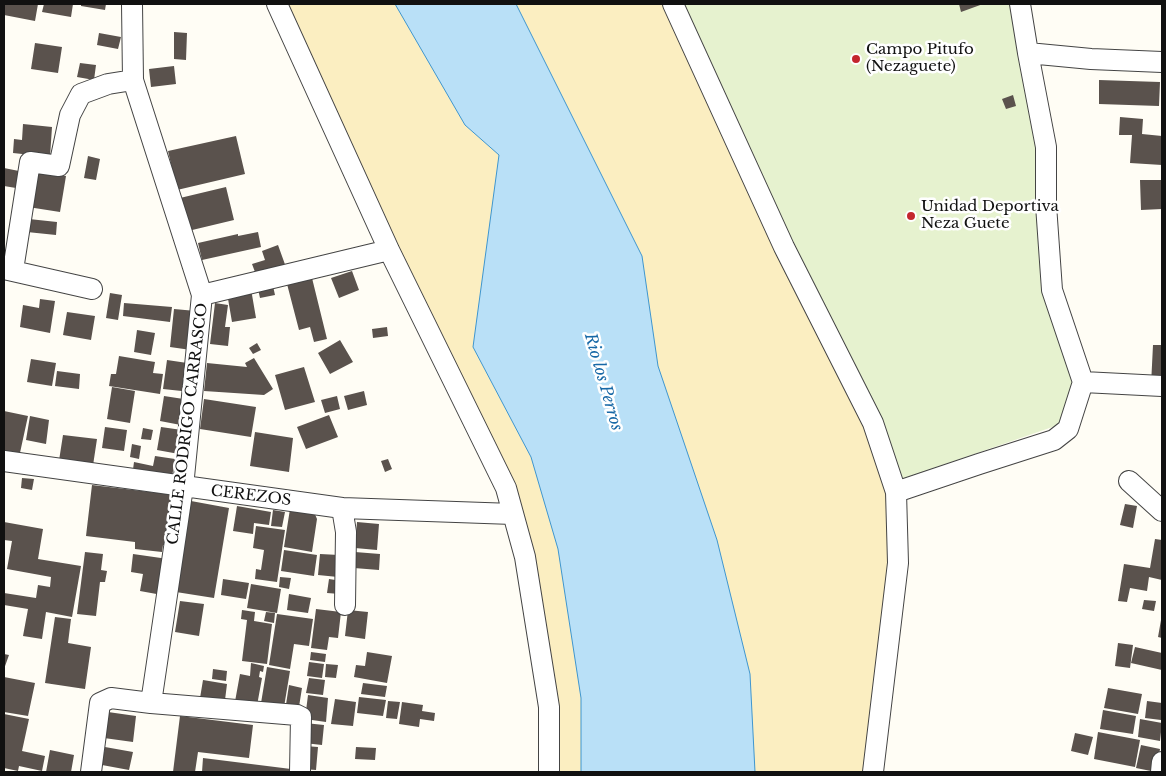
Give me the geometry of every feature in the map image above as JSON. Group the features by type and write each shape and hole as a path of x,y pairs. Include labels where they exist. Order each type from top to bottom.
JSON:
{"street":[{"name":"CALLE RODRIGO CARRASCO","path":"132,4 133,80 202,295 183,487 151,702"},
{"path":"278,4 389,250 506,488 526,557 549,707 549,772"},
{"path":"673,4 784,247 873,423 896,492 898,563 873,772"},
{"path":"896,492 1054,440 1068,429 1083,382 1052,290 1046,204 1046,147 1020,4"},
{"path":"1028,53 1091,59 1162,62"},
{"path":"92,289 8,270 30,162 59,166 70,115 81,94 108,84 133,80"},
{"path":"202,295 389,250"},
{"path":"1083,382 1162,386"},
{"name":"CEREZOS","path":"4,463 342,508 513,514"},
{"path":"1129,481 1162,511"},
{"path":"342,508 346,532 345,605"},
{"path":"91,772 100,703 111,698 297,715 301,717 300,772"},
{"path":"1161,772 1162,762"}],"sand":[{"path":"277,4 673,4 896,492 873,772 549,772 506,488"}],"green space":[{"name":"Unidad Deportiva Neza Guete","path":"680,4 1015,4 1076,382 1061,424 902,479"}],"water":[{"name":"Rio los Perros","path":"395,4 516,4 642,256 658,366 717,540 750,674 755,772 581,772 581,698 558,549 531,457 473,347 499,155 465,125"}],"building":[{"path":"4,4 38,4 35,21 4,15"},
{"path":"44,4 73,4 71,17 42,12"},
{"path":"81,4 106,4 105,10 81,6"},
{"path":"959,4 983,4 961,12"},
{"path":"174,32 187,33 186,60 174,59"},
{"path":"99,33 121,37 118,49 97,45"},
{"path":"35,43 62,47 58,73 31,69"},
{"path":"80,63 96,65 94,80 77,77"},
{"path":"174,66 176,84 151,87 149,69"},
{"path":"1099,80 1160,82 1159,106 1099,104"},
{"path":"1013,95 1016,106 1006,109 1002,99"},
{"path":"1120,117 1143,119 1142,134 1162,136 1162,165 1130,163 1132,135 1119,135"},
{"path":"23,124 52,127 50,157 13,153 14,139 22,140"},
{"path":"236,136 245,174 177,190 168,151"},
{"path":"88,156 100,159 96,180 84,178"},
{"path":"4,168 19,171 16,188 4,186"},
{"path":"35,170 66,176 60,212 28,207"},
{"path":"1140,180 1162,180 1162,209 1141,210"},
{"path":"226,187 234,220 188,231 180,198"},
{"path":"29,219 57,222 56,235 27,232"},
{"path":"258,232 261,247 202,260 198,243 238,234 238,236"},
{"path":"278,245 287,270 258,280 252,264 265,260 262,251"},
{"path":"352,271 359,290 339,298 331,278"},
{"path":"312,278 327,339 314,342 310,327 299,330 287,284"},
{"path":"273,286 275,295 260,298 258,289"},
{"path":"251,289 256,318 232,322 227,293"},
{"path":"110,293 122,295 118,320 106,318"},
{"path":"40,299 55,301 50,333 20,327 23,305 39,308"},
{"path":"124,303 172,307 170,322 123,316"},
{"path":"215,303 228,305 225,327 230,327 228,346 210,344"},
{"path":"174,309 196,311 191,350 170,347"},
{"path":"67,312 95,316 91,340 63,335"},
{"path":"387,327 388,336 373,338 372,329"},
{"path":"137,330 155,333 151,355 134,352"},
{"path":"340,340 353,362 330,374 318,353"},
{"path":"257,343 261,350 253,354 249,348"},
{"path":"1153,345 1162,345 1161,385 1151,385"},
{"path":"119,356 155,362 153,373 163,374 160,394 109,386 111,374 116,374"},
{"path":"254,358 273,389 264,395 204,391 207,363 247,367 245,363"},
{"path":"31,359 56,363 52,386 27,382"},
{"path":"167,360 194,364 191,392 163,389"},
{"path":"304,367 315,402 285,410 275,375"},
{"path":"57,371 80,374 79,389 55,386"},
{"path":"112,387 135,391 130,423 107,419"},
{"path":"364,391 367,405 348,410 344,396"},
{"path":"164,396 190,400 186,426 160,421"},
{"path":"337,396 340,409 325,413 321,400"},
{"path":"204,399 256,407 251,437 200,429"},
{"path":"4,411 28,416 18,462 4,459"},
{"path":"329,415 338,437 306,449 297,427"},
{"path":"30,416 49,420 46,444 26,440"},
{"path":"105,427 127,430 124,451 102,448"},
{"path":"161,427 182,430 179,454 157,450"},
{"path":"143,428 153,430 151,440 141,439"},
{"path":"255,432 293,438 289,472 250,466"},
{"path":"63,435 97,439 92,472 58,467"},
{"path":"132,444 141,446 139,459 130,457"},
{"path":"155,456 175,459 171,483 132,477 134,462 153,466"},
{"path":"388,459 392,469 385,472 381,461"},
{"path":"22,478 34,479 32,490 21,488"},
{"path":"92,485 175,495 169,545 163,545 162,552 135,549 135,542 86,536"},
{"path":"191,501 229,508 214,598 176,592"},
{"path":"1125,504 1137,506 1133,528 1120,525"},
{"path":"237,506 271,512 269,525 254,523 253,534 233,531"},
{"path":"290,509 314,512 317,519 312,552 284,547"},
{"path":"273,510 285,512 282,527 271,526"},
{"path":"4,522 43,529 38,559 81,566 72,617 46,612 42,639 23,636 28,609 4,605 4,593 36,598 38,585 50,587 51,577 7,569 12,541 4,540"},
{"path":"357,522 379,524 377,550 355,548"},
{"path":"256,526 285,530 277,582 255,579 256,569 261,570 264,550 253,548"},
{"path":"1155,539 1162,540 1162,580 1149,577 1147,591 1130,588 1127,602 1118,601 1124,564 1150,568"},
{"path":"284,550 317,555 314,576 281,571"},
{"path":"85,552 103,554 101,570 107,571 105,582 100,582 96,616 77,614"},
{"path":"355,552 380,554 379,570 354,568"},
{"path":"133,554 168,559 162,595 140,591 143,574 131,572"},
{"path":"320,554 339,555 338,577 318,575"},
{"path":"280,577 291,578 289,589 279,587"},
{"path":"223,579 249,583 246,599 221,595"},
{"path":"329,579 342,581 340,594 327,593"},
{"path":"251,584 281,589 277,613 247,608"},
{"path":"289,594 311,598 308,613 287,610"},
{"path":"1144,600 1156,601 1154,611 1142,609"},
{"path":"180,601 204,604 199,636 175,632"},
{"path":"316,609 341,612 338,638 329,637 327,650 311,648"},
{"path":"242,610 255,612 254,621 272,624 267,664 242,661 247,620 241,619"},
{"path":"348,610 368,612 365,639 345,636"},
{"path":"266,612 275,613 274,623 264,621"},
{"path":"277,614 313,619 309,646 294,644 290,669 269,665"},
{"path":"55,617 71,619 68,643 91,647 85,689 45,683"},
{"path":"1162,620 1162,638 1158,637"},
{"path":"1118,643 1133,645 1130,668 1115,666"},
{"path":"1135,647 1162,653 1162,670 1131,663"},
{"path":"311,652 326,654 325,662 310,660"},
{"path":"367,652 392,656 387,683 354,677 356,665 365,666"},
{"path":"4,654 9,655 4,669"},
{"path":"309,662 324,664 322,678 307,676"},
{"path":"251,663 264,666 263,672 260,671 259,677 262,678 256,711 234,707 240,674 250,676"},
{"path":"326,664 338,665 336,678 325,677"},
{"path":"267,667 290,671 283,713 260,709"},
{"path":"213,669 227,671 226,681 212,679"},
{"path":"4,677 35,683 28,716 4,712"},
{"path":"309,678 325,680 323,695 306,693"},
{"path":"203,680 227,684 224,708 199,704"},
{"path":"363,683 387,686 385,697 361,694"},
{"path":"289,685 302,688 298,713 285,711"},
{"path":"1108,688 1142,694 1138,714 1104,708"},
{"path":"308,695 328,698 326,722 305,719"},
{"path":"359,697 386,700 383,716 357,713"},
{"path":"335,699 356,702 353,726 331,724"},
{"path":"388,701 400,702 397,719 386,718"},
{"path":"1147,701 1162,703 1161,720 1145,718"},
{"path":"402,702 423,705 422,711 435,713 434,721 420,719 419,727 399,724"},
{"path":"1103,710 1136,716 1133,734 1100,729"},
{"path":"108,712 136,716 133,742 104,738"},
{"path":"4,714 29,719 22,751 45,756 42,771 19,766 18,771 4,768"},
{"path":"180,716 253,725 249,758 198,752 195,772 173,772"},
{"path":"1140,719 1162,723 1160,741 1138,737"},
{"path":"305,723 324,725 322,745 304,743"},
{"path":"1098,732 1140,740 1135,767 1094,759"},
{"path":"1075,733 1093,737 1088,755 1071,751"},
{"path":"1141,745 1160,749 1156,772 1136,768"},
{"path":"305,746 318,747 316,770 303,769"},
{"path":"105,747 133,752 129,770 102,765"},
{"path":"356,747 376,748 375,760 355,759"},
{"path":"50,750 74,755 71,772 46,772"},
{"path":"203,758 291,769 291,772 202,772"}],"place":[{"name":"Campo Pitufo (Nezaguete)","path":"856,59"},
{"name":"Unidad Deportiva Neza Guete","path":"911,216"}]}
